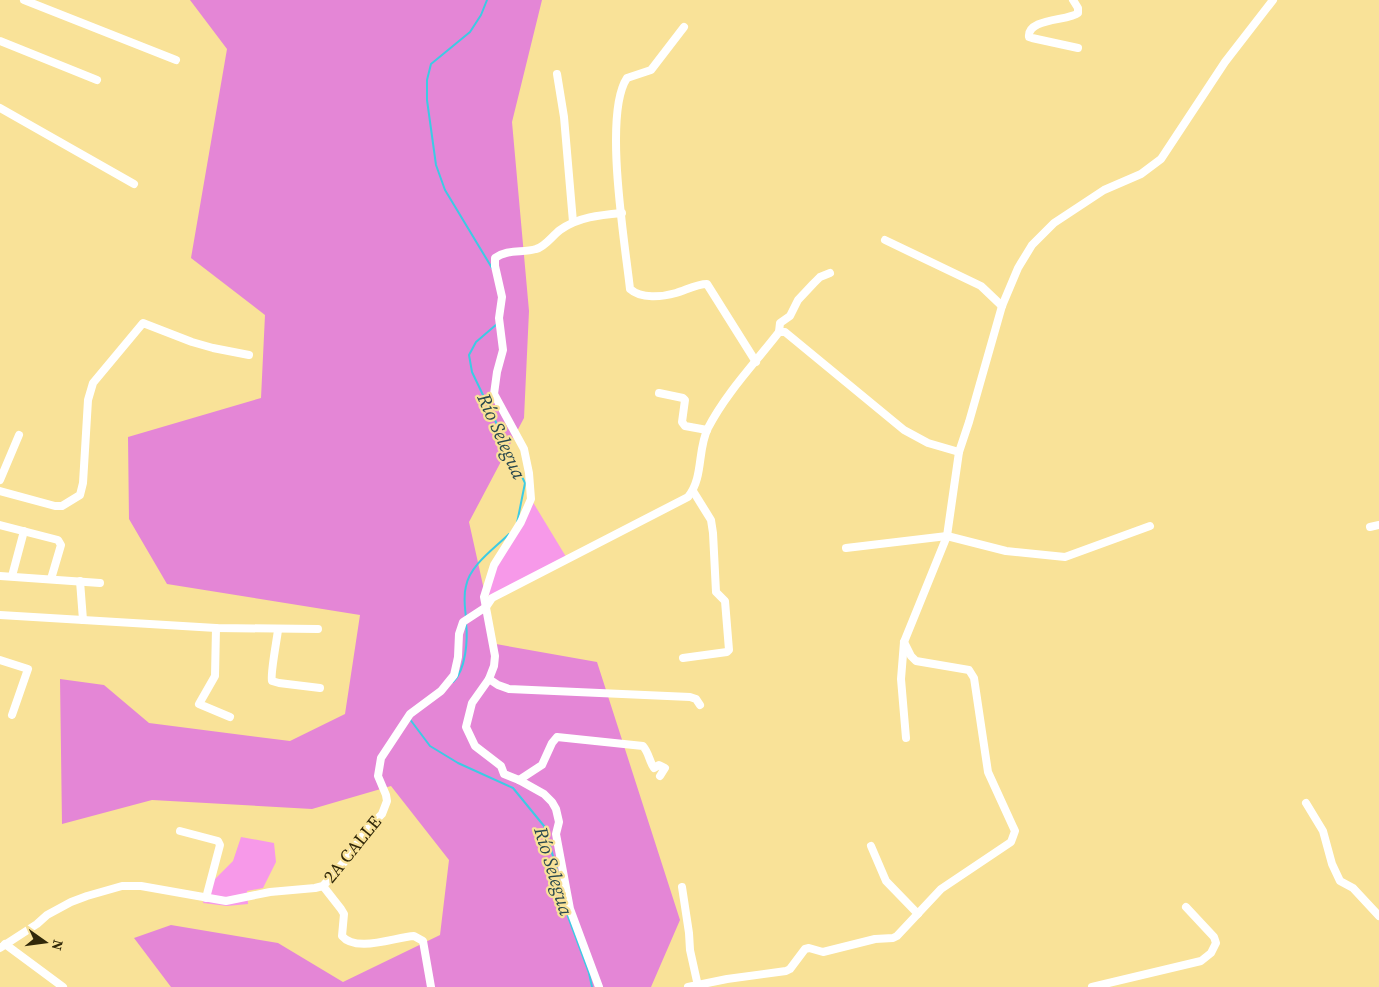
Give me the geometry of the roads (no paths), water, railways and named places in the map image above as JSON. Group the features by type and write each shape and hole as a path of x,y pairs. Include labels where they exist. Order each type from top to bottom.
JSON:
{"street":[{"path":"24,0 176,60"},
{"path":"1073,0 1078,8 1078,13 1074,17 1044,22 1031,29 1029,37 1078,48"},
{"path":"906,738 901,679 904,642 947,536 958,452 969,422 1002,306 1018,268 1032,245 1054,223 1104,190 1141,174 1161,159 1225,62 1274,0"},
{"path":"684,27 651,70 627,78 619,100 615,128 630,289 635,294 646,296 674,294 707,284 756,362"},
{"path":"0,41 97,80"},
{"path":"558,74 566,136 573,222"},
{"path":"0,108 134,184"},
{"path":"599,987 570,909 556,834 559,822 556,809 544,794 504,774 501,766 475,746 466,727 472,703 489,679 494,666 495,656 484,598 494,565 522,522 531,499 529,473 524,450 494,394 503,350 500,321 502,297 495,258 501,253 537,249 573,222 596,215 622,212"},
{"path":"885,240 981,286 1002,306"},
{"path":"683,658 727,652 729,650 725,601 716,592 711,520 693,491 696,486 707,430 721,406 779,332 780,323 790,316 798,300 820,276 830,273"},
{"path":"0,491 54,506 62,506 80,495 83,483 90,390 101,372 143,323 192,342 249,355"},
{"path":"779,332 786,332 904,430 928,443 958,452"},
{"path":"659,392 685,400 682,422 685,426 707,430"},
{"path":"0,480 19,435"},
{"name":"2A CALLE","path":"3,946 37,924 47,915 71,902 122,886 141,886 226,901 270,892 323,886 345,861 368,828 382,814 387,801 378,776 381,758 410,714 441,691 454,675 458,657 459,634 466,620 486,607 492,598 688,497 693,491"},
{"path":"0,525 61,542 62,545 52,579"},
{"path":"1370,528 1379,525"},
{"path":"846,548 947,536 1006,551 1065,557 1150,526"},
{"path":"12,576 24,531"},
{"path":"0,576 100,583"},
{"path":"80,582 83,620"},
{"path":"0,616 216,628 318,629"},
{"path":"216,628 214,676 199,704 230,717"},
{"path":"278,630 275,660 271,676 272,681 320,688"},
{"path":"688,987 727,979 786,971 790,969 802,952 808,948 824,952 875,939 894,938 941,889 1011,842 1015,831 988,772 972,673 969,670 916,661 911,656 904,642"},
{"path":"0,660 28,669 12,715"},
{"path":"489,679 498,685 509,688 690,697 696,699 700,705"},
{"path":"519,780 542,765 552,742 557,737 643,746 649,754 654,768 659,765 665,768 660,776"},
{"path":"1306,803 1322,831 1332,864 1340,881 1353,888 1379,916"},
{"path":"180,831 218,842 220,845 206,898"},
{"path":"871,846 886,881 918,914"},
{"path":"323,886 344,914 342,936 346,940 352,943 373,943 414,936 422,941 431,987"},
{"path":"682,887 690,950 698,986"},
{"path":"1092,987 1201,961 1211,953 1216,943 1214,937 1186,907"},
{"path":"3,946 63,987"}],"waterway":[{"name":"Río Selegua","path":"487,0 481,15 470,32 431,64 427,80 427,100 436,165 445,190 492,268"},
{"name":"Río Selegua","path":"497,324 476,342 469,355 472,372 525,483 517,523"},
{"name":"Río Selegua","path":"466,618 464,602 468,578 477,564 509,534"},
{"name":"Río Selegua","path":"453,682 461,670 463,662 467,637 466,623"},
{"name":"Río Selegua","path":"409,718 430,746 458,763 513,788 544,826 558,873 567,914 589,973 592,987"}]}
